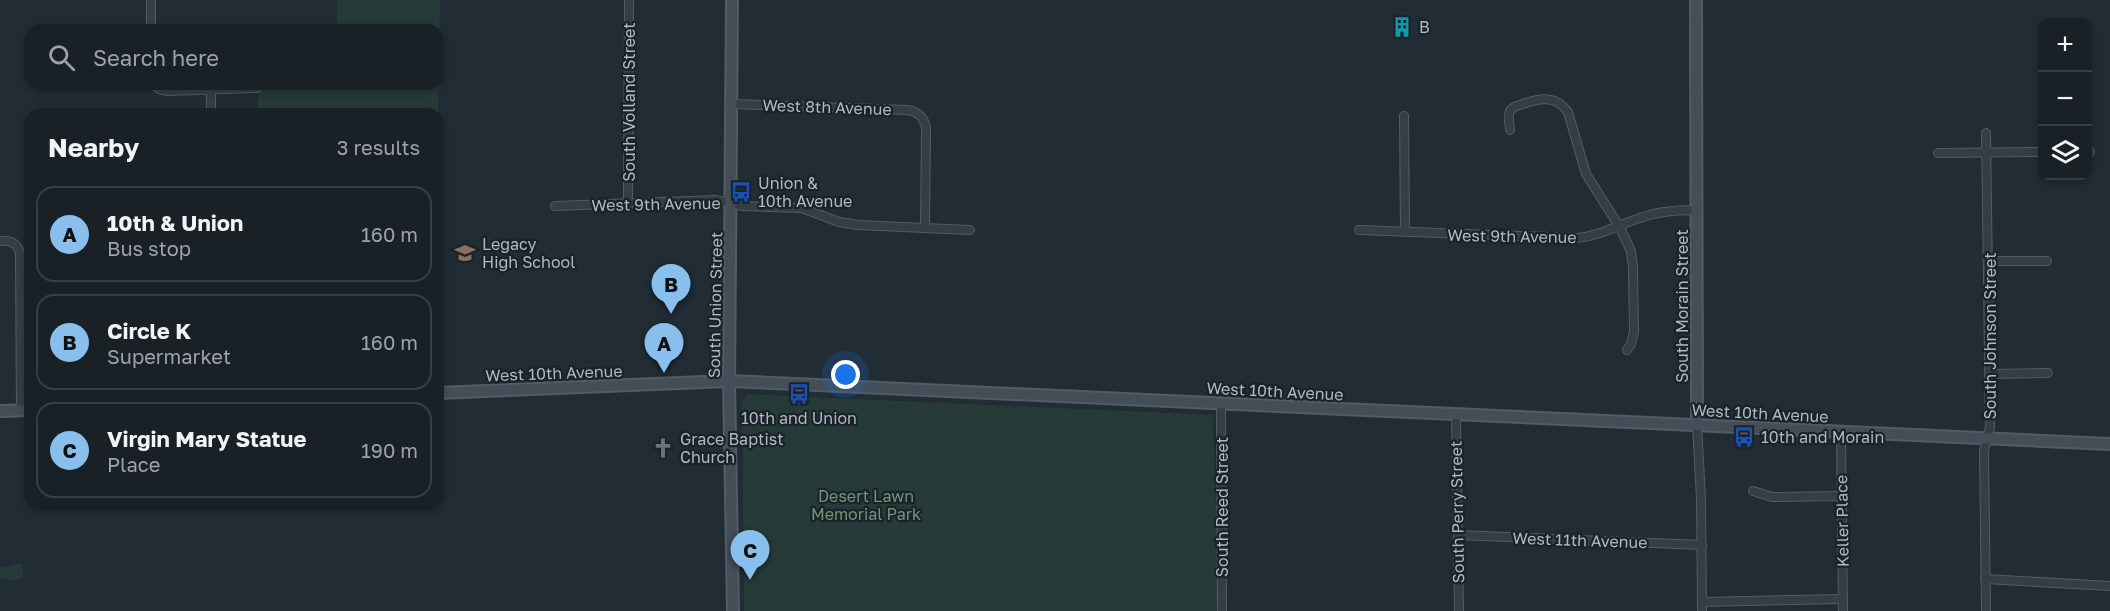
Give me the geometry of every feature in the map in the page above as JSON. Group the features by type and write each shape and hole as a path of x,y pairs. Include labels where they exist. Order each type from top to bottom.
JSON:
{"main road":[{"name":"South Union Street","path":"732,0 729,381 733,611"},
{"name":"South Morain Street","path":"1696,0 1697,425"},
{"name":"West 10th Avenue","path":"444,393 729,381 2110,444"},
{"path":"0,411 24,410"}],"street":[{"path":"151,0 151,24"},
{"name":"South Volland Street","path":"628,203 629,0"},
{"path":"165,90 211,90 211,108"},
{"path":"1510,130 1509,113 1516,106 1542,99 1554,100 1564,106 1568,112 1586,174 1619,226 1631,251 1634,332 1627,350"},
{"name":"West 8th Avenue","path":"731,104 908,110 921,116 926,128 925,228"},
{"path":"1404,116 1405,232"},
{"name":"South Johnson Street","path":"1986,132 1990,374 1990,427 1984,452 1986,611"},
{"path":"1938,153 2038,152"},
{"name":"West 9th Avenue","path":"555,206 716,200 742,206 802,208 839,222 858,225 970,230"},
{"name":"West 9th Avenue","path":"1359,230 1577,238 1591,237 1654,214 1696,210"},
{"path":"0,241 8,241 15,245 20,253 24,358"},
{"path":"1989,261 2047,261"},
{"path":"1990,374 2048,373"},
{"name":"South Reed Street","path":"1221,403 1222,611"},
{"name":"South Perry Street","path":"1456,414 1459,611"},
{"name":"South Morain Street","path":"1697,425 1700,453 1702,607"},
{"name":"Keller Place","path":"1841,432 1843,611"},
{"path":"1753,491 1772,496 1842,496"},
{"name":"West 11th Avenue","path":"1458,535 1702,545"},
{"path":"1985,579 2110,586"},
{"path":"1702,607 1842,599"}],"green space":[{"path":"337,0 440,0 440,24 337,24"},
{"path":"258,90 439,90 438,108 258,108"},
{"name":"Desert Lawn Memorial Park","path":"748,394 1213,415 1219,611 744,611 742,400"},
{"path":"23,564 23,578 15,580 0,578 0,567"}],"place":[{"name":"B","path":"1402,27"},
{"name":"Union & 10th Avenue","path":"741,192"},
{"name":"Legacy High School","path":"465,253"},
{"name":"Circle K","path":"671,314"},
{"name":"10th & Union","path":"664,373"},
{"name":"10th and Union","path":"799,394"},
{"name":"10th and Morain","path":"1744,437"},
{"name":"Grace Baptist Church","path":"663,448"},
{"name":"Virgin Mary Statue","path":"750,580"}]}
